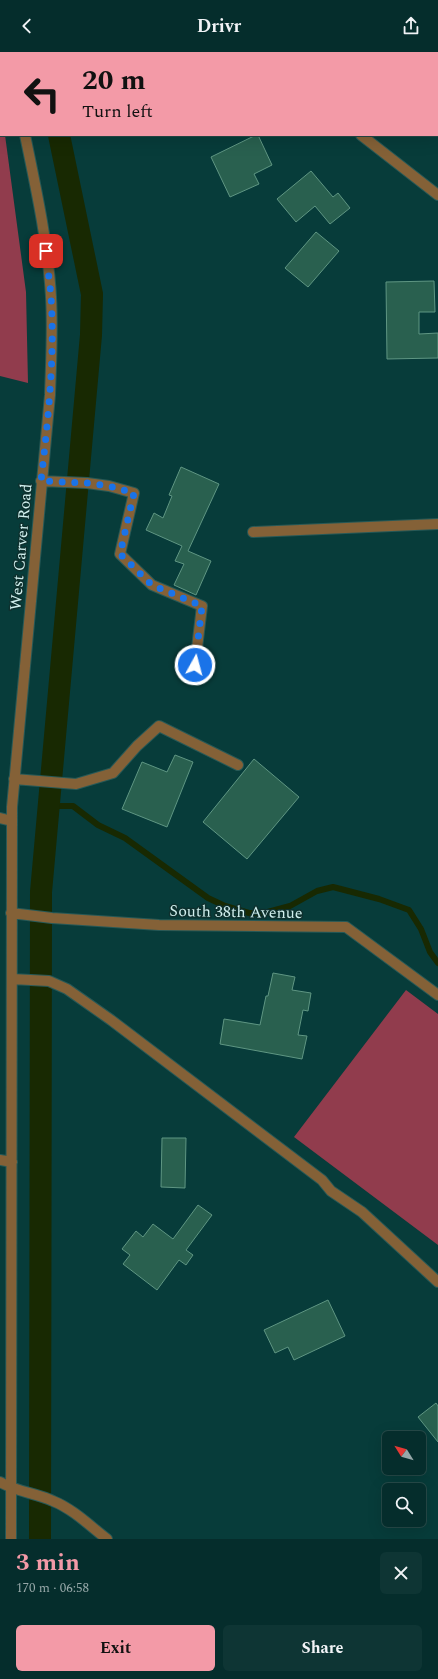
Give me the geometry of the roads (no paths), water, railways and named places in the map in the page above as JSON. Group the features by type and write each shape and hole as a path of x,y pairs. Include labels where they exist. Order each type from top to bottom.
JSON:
{"street":[{"name":"West Carver Road","path":"11,1539 12,820 14,779 50,394 52,345 51,296 36,188 25,136"},
{"path":"362,136 438,194"},
{"path":"41,481 87,483 109,486 134,493 120,554 152,585 202,606 195,665"},
{"path":"253,532 438,524"},
{"path":"14,779 76,784 113,773 137,746 159,726 238,765"},
{"path":"0,818 12,820"},
{"name":"South 38th Avenue","path":"12,913 52,918 159,925 346,926 438,995"},
{"path":"12,979 49,981 67,989 104,1015 316,1175 331,1191 362,1212 438,1282"},
{"path":"0,1160 12,1162"},
{"path":"0,1482 11,1488 61,1504 107,1539"}],"waterway":[{"path":"40,1539 41,892 91,335 92,294 59,136"},
{"path":"49,806 73,806 98,825 125,838 208,898 225,906 249,913 264,913 290,906 317,891 333,887 379,899 409,910 421,929 430,952 438,963"}]}
